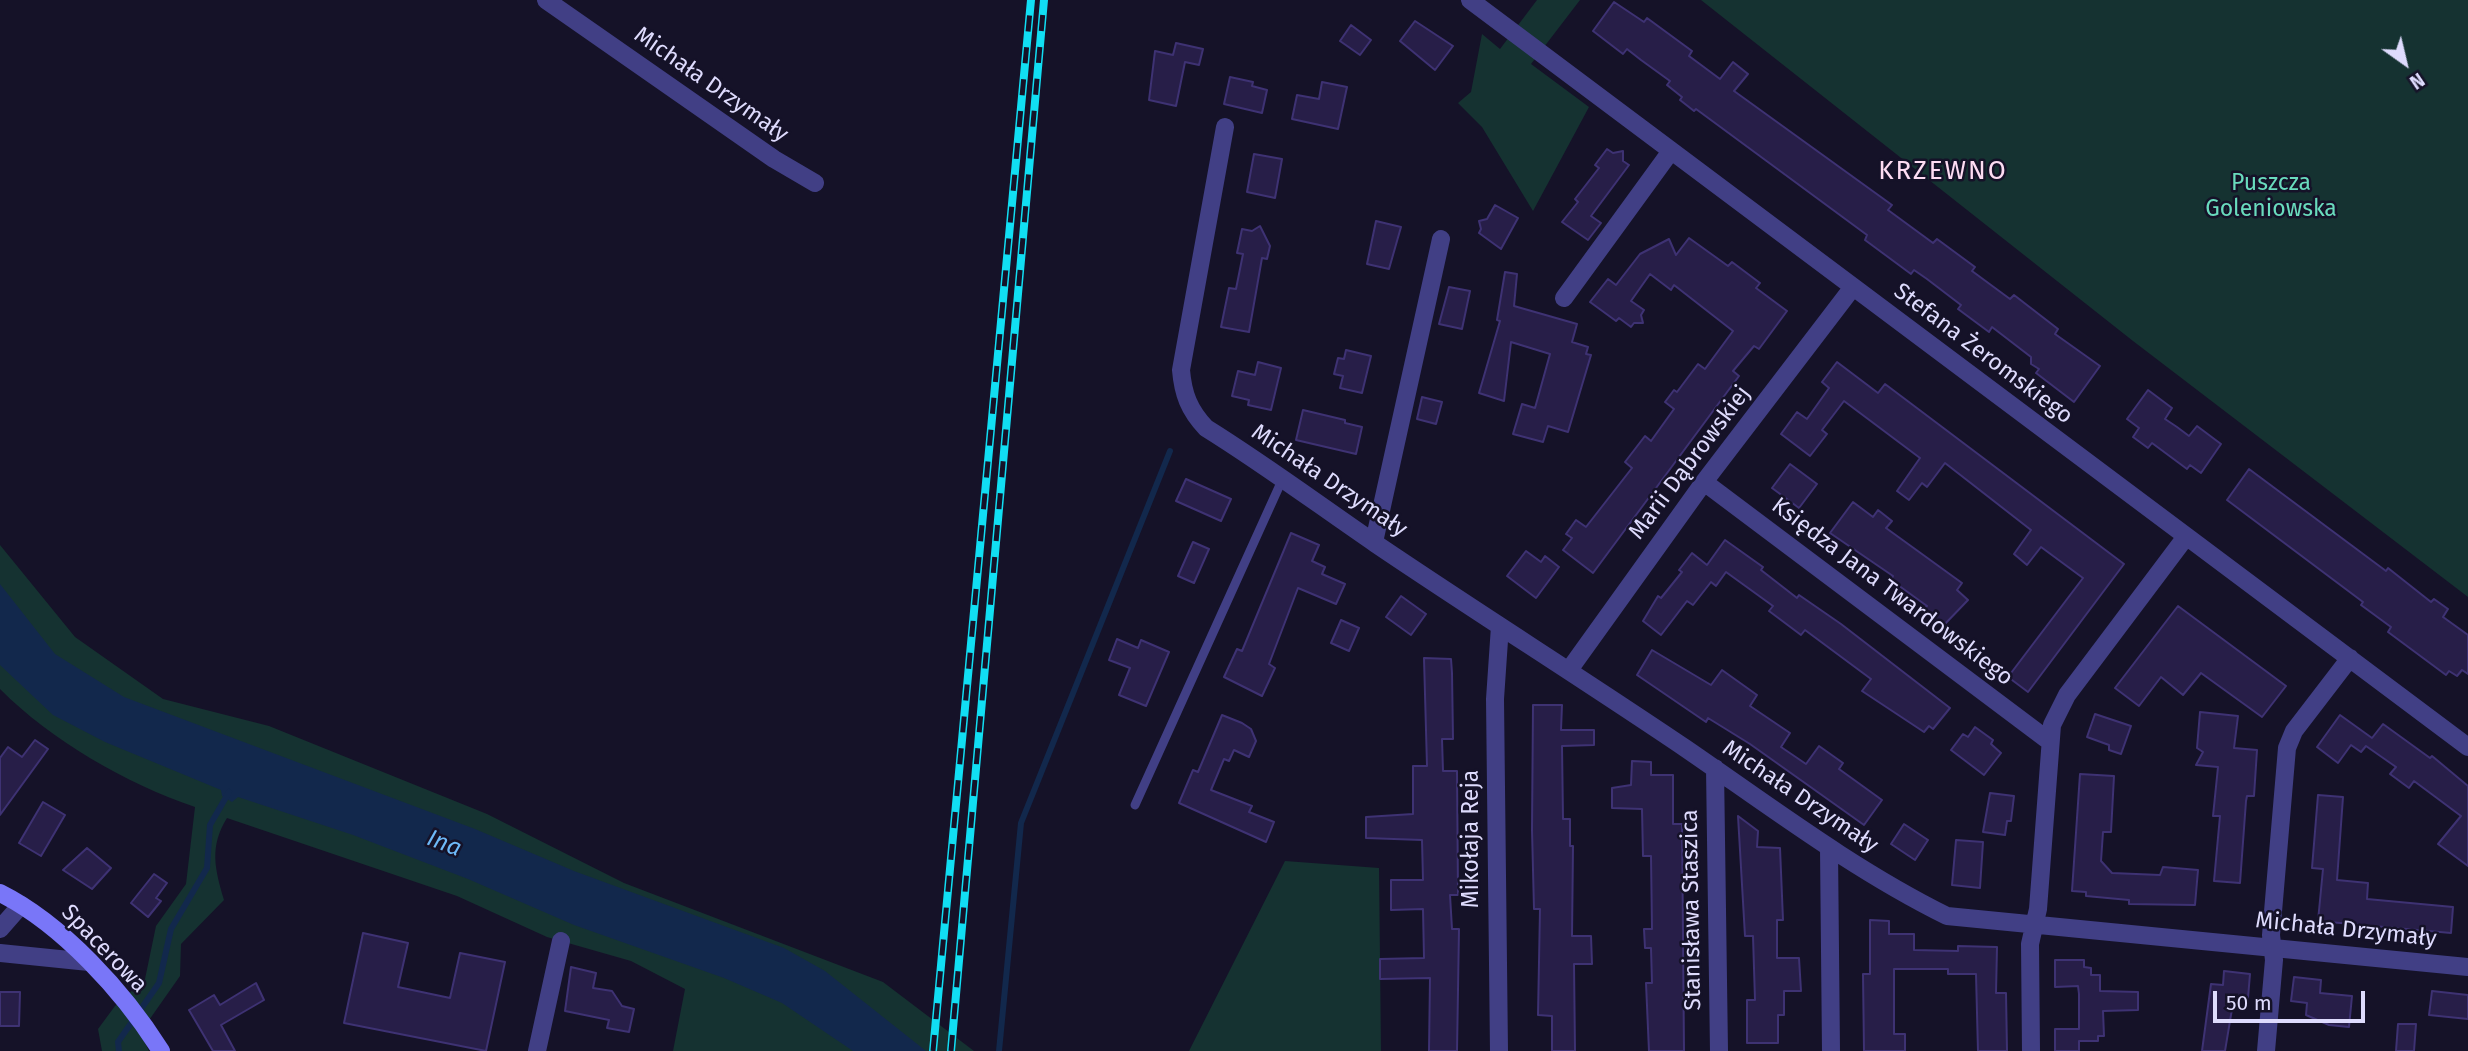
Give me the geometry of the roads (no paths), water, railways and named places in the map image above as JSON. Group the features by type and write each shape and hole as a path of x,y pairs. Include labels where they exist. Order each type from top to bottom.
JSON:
{"street":[{"name":"Michała Drzymały","path":"546,0 774,159 815,183"},
{"name":"Stefana Żeromskiego","path":"1469,0 2468,747"},
{"name":"Michała Drzymały","path":"1225,127 1181,370 1183,394 1196,418 1206,428 1284,477 1374,542 1715,768 1829,849 1908,897 1947,916 2034,927 2468,967"},
{"path":"1564,298 1671,151"},
{"path":"1374,542 1441,239"},
{"name":"Marii Dąbrowskiej","path":"1569,670 1704,482 1853,287"},
{"name":"Księdza Jana Twardowskiego","path":"1704,482 2049,741"},
{"path":"2031,1051 2030,944 2038,909 2052,725 2067,695 2185,538"},
{"name":"Mikołaja Reja","path":"1499,1051 1495,699 1500,626"},
{"path":"2266,1051 2287,748 2294,731 2350,658"},
{"name":"Stanisława Staszica","path":"1715,768 1718,1051"},
{"path":"1829,849 1831,1051"},
{"name":"Spacerowa","path":"0,893 56,930 89,962 146,1029 161,1051"},
{"path":"0,929 21,905"},
{"path":"537,1051 561,942"},
{"path":"0,953 89,962"}],"lane":[{"path":"1135,805 1284,477"}],"water":[{"name":"Ina","path":"0,584 55,654 124,697 475,829 574,871 784,948 825,971 926,1051 853,1051 782,1003 724,978 574,925 468,879 353,835 238,797 232,802 222,796 221,790 105,742 53,715 0,665"}],"waterway":[{"path":"999,1051 1021,823 1170,451"},
{"path":"119,1051 118,1042 159,983 171,929 207,868 210,825 229,792"}],"railway":[{"path":"933,1051 1031,0"},
{"path":"951,1051 1044,0"}],"district":[{"name":"KRZEWNO","path":"1943,172"}],"park label":[{"name":"Puszcza Goleniowska","path":"2271,197"}]}
